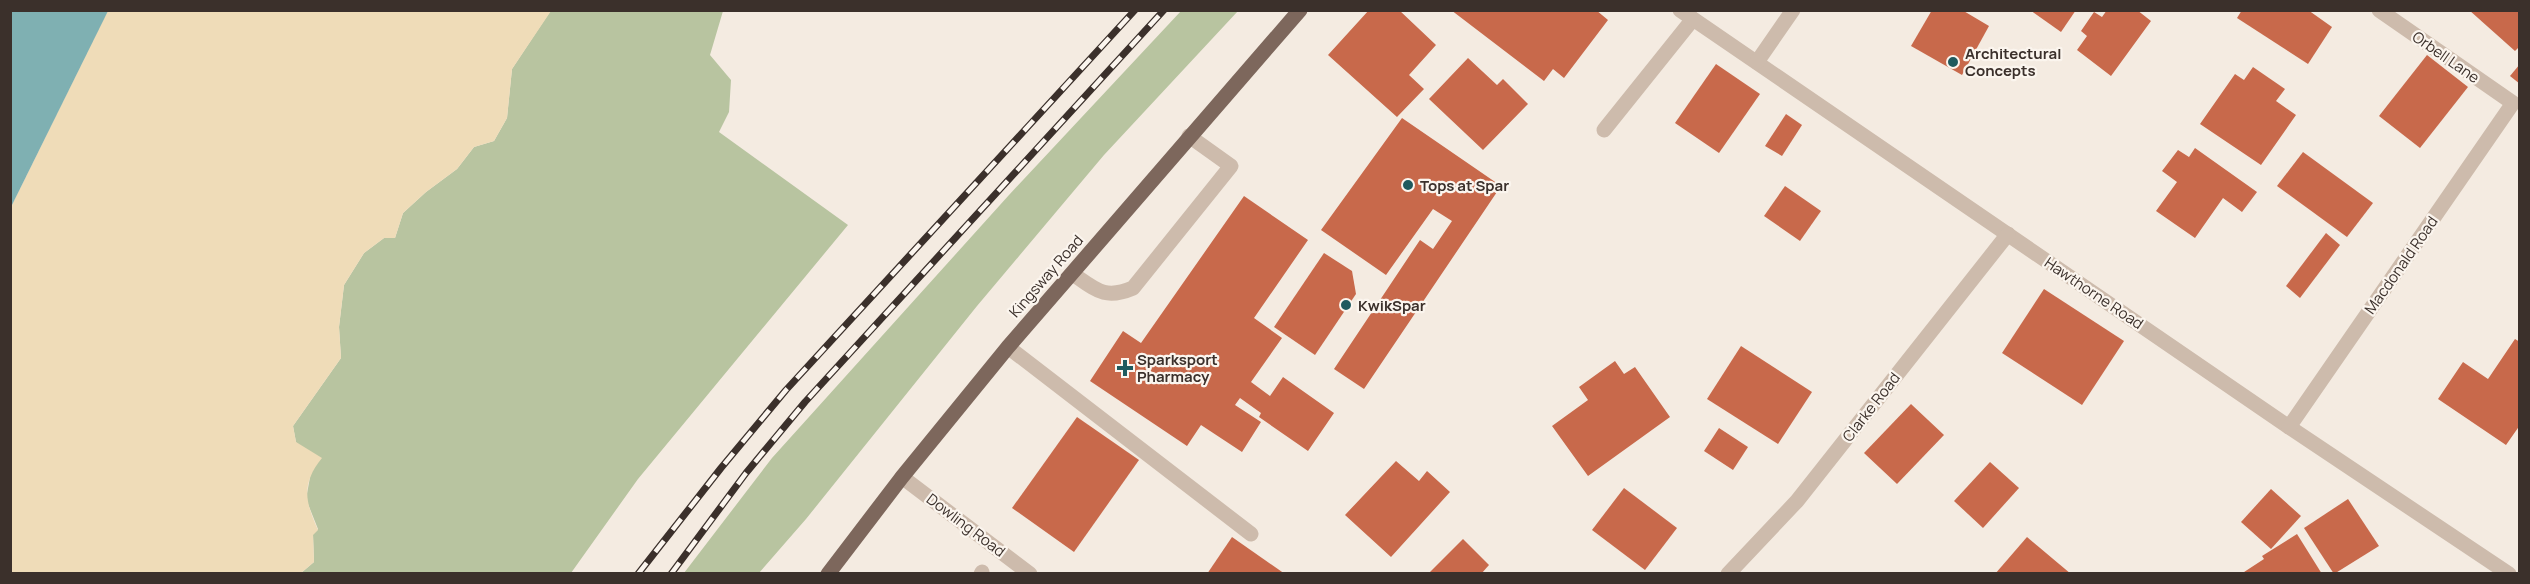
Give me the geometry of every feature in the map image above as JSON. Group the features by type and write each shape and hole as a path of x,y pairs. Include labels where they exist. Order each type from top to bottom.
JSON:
{"main road":[{"name":"Kingsway Road","path":"828,573 902,477 1008,347 1300,10"}],"street":[{"path":"1757,62 1793,10"},
{"name":"Orbell Lane","path":"2379,10 2513,103"},
{"path":"1605,130 1687,15"},
{"name":"Hawthorne Road","path":"1687,15 2289,427 2509,573"},
{"name":"Macdonald Road","path":"2289,427 2513,103"},
{"path":"1073,274 1098,291 1117,294 1133,288 1231,166 1190,136"},
{"name":"Clarke Road","path":"1728,573 1797,501 2008,234"},
{"path":"1008,347 1251,534"},
{"name":"Dowling Road","path":"902,477 1030,573"}],"green space":[{"path":"551,10 723,11 710,55 731,80 729,112 719,132 848,225 638,479 571,573 301,573 314,562 313,534 318,529 306,499 311,472 296,442 293,426 341,358 339,327 344,285 364,253 384,238 395,238 403,213 457,169 474,147 494,141 507,118 512,69"},
{"path":"1181,11 1238,11 1104,155 977,306 806,519 759,573 684,573 772,458 1009,195"}],"sand":[{"path":"108,10 551,11 512,69 507,118 494,141 474,147 457,169 403,213 395,238 384,238 364,253 344,285 339,327 341,358 293,426 296,442 322,458 311,476 307,493 310,510 318,530 313,535 314,562 301,573 11,573 11,207"}],"water":[{"path":"10,11 108,11 11,207"}],"building":[{"path":"1369,10 1399,10 1436,45 1409,75 1424,89 1397,117 1328,55"},
{"path":"1451,10 1596,10 1608,20 1564,78 1553,69 1544,81"},
{"path":"1932,10 1962,10 1989,26 1962,75 1911,46"},
{"path":"2030,10 2076,10 2061,32"},
{"path":"2107,10 2137,10 2151,21 2111,76 2077,50 2087,36 2081,31 2094,12 2102,17"},
{"path":"2242,10 2308,10 2332,27 2308,64 2237,18"},
{"path":"2469,10 2520,10 2520,46 2515,51"},
{"path":"2427,55 2468,87 2420,148 2379,116"},
{"path":"1468,58 1497,85 1503,79 1528,104 1483,150 1429,99"},
{"path":"1716,64 1760,94 1719,153 1675,123"},
{"path":"2520,64 2520,84 2510,76"},
{"path":"2253,67 2285,89 2276,101 2296,115 2261,165 2200,124 2235,74 2244,80"},
{"path":"1786,114 1802,125 1782,156 1765,146"},
{"path":"1402,118 1501,186 1364,389 1334,369 1420,240 1433,249 1452,221 1433,209 1386,275 1321,230"},
{"path":"2195,148 2257,192 2242,212 2223,198 2195,238 2156,211 2177,182 2162,171 2178,150 2189,157"},
{"path":"2303,152 2373,203 2347,237 2277,186"},
{"path":"1785,186 1821,211 1800,241 1764,216"},
{"path":"1244,196 1308,240 1254,318 1282,338 1251,382 1270,396 1283,377 1334,413 1308,451 1259,417 1261,413 1240,398 1235,405 1261,422 1242,452 1201,425 1187,446 1090,381 1123,331 1141,343"},
{"path":"2326,233 2340,245 2300,298 2286,286"},
{"path":"1324,253 1352,271 1356,294 1315,355 1274,327"},
{"path":"2044,289 2124,341 2082,405 2002,353"},
{"path":"2515,339 2520,342 2520,425 2506,445 2438,399 2463,362 2488,379"},
{"path":"1741,346 1812,392 1778,444 1707,399"},
{"path":"1615,361 1624,374 1635,367 1670,417 1588,476 1552,426 1588,400 1579,387"},
{"path":"1911,404 1944,435 1897,484 1864,453"},
{"path":"1077,417 1139,460 1074,552 1012,508"},
{"path":"1719,428 1748,447 1733,470 1704,451"},
{"path":"1396,461 1419,481 1427,471 1450,492 1391,557 1345,515"},
{"path":"1990,462 2019,488 1983,528 1954,501"},
{"path":"1624,488 1677,528 1645,570 1592,530"},
{"path":"2271,489 2301,516 2271,549 2241,522"},
{"path":"2348,499 2379,546 2334,574 2304,528"},
{"path":"2297,534 2322,574 2241,574 2264,559 2262,556"},
{"path":"1232,537 1285,574 1207,574"},
{"path":"2027,537 2071,574 1995,574"},
{"path":"1463,539 1489,565 1481,574 1428,574"}],"railway":[{"path":"638,574 786,390 1135,10"},
{"path":"671,574 746,473 805,402 1164,10"}],"place":[{"name":"Architectural Concepts","path":"1953,62"},
{"name":"Tops at Spar","path":"1408,185"},
{"name":"KwikSpar","path":"1346,305"},
{"name":"Sparksport Pharmacy","path":"1125,368"}]}
